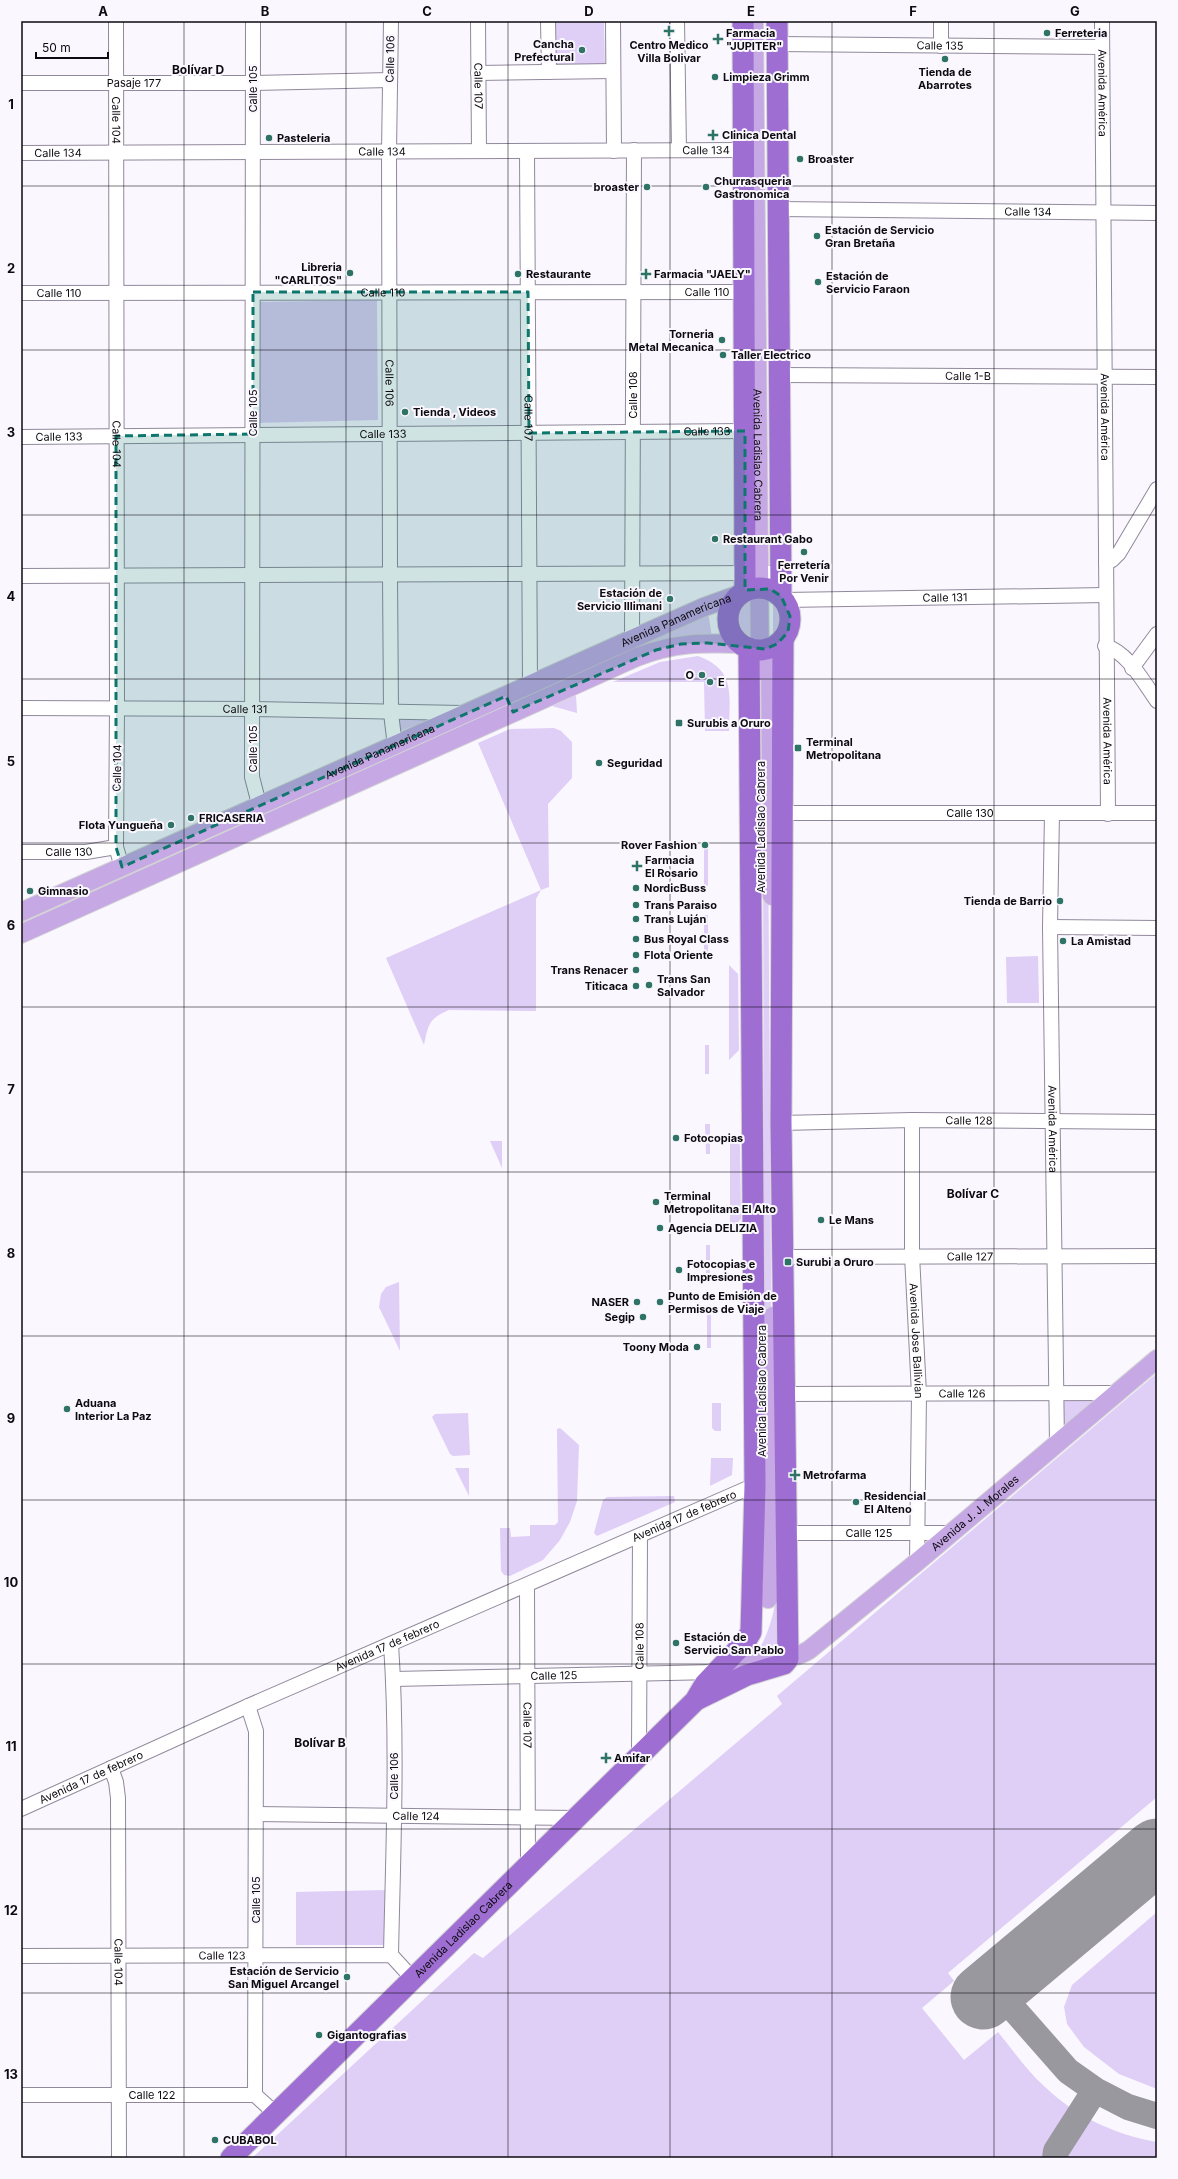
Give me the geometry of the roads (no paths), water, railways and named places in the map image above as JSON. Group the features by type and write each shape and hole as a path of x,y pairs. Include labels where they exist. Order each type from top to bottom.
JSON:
{"highway":[{"name":"Avenida Ladislao Cabrera","path":"743,21 745,431 763,585"},
{"name":"Avenida Ladislao Cabrera","path":"763,585 780,375 777,21"},
{"path":"763,585 790,616 789,628 761,646 733,635 728,617 732,604 763,585"},
{"name":"Avenida Ladislao Cabrera","path":"695,1701 735,1680 784,1664 788,1658 782,1122 783,813 761,646"},
{"name":"Avenida Ladislao Cabrera","path":"230,2158 695,1701 720,1668 745,1642 751,1632 755,1485 761,646"},
{"path":"784,1402 774,1433 785,1460"}],"main road":[{"name":"Avenida Ladislao Cabrera","path":"754,21 763,585"},
{"name":"Avenida Ladislao Cabrera","path":"766,21 763,585 761,646 767,1595"},
{"name":"Avenida Panamericana","path":"21,912 259,804 469,714 509,704 530,685 704,607 763,585"},
{"name":"Avenida Panamericana","path":"21,934 509,704 656,650 681,644 761,646"},
{"name":"Avenida Ladislao Cabrera","path":"751,1632 767,1595 774,1433 761,646"},
{"name":"Avenida J. J. Morales","path":"788,1658 800,1656 809,1650 917,1562 1157,1359"},
{"path":"720,1668 769,1657 788,1658"}],"street":[{"name":"Calle 104","path":"116,21 114,82 116,152 116,847 122,867"},
{"name":"Calle 105","path":"253,21 252,777 259,804"},
{"name":"Calle 106","path":"391,21 389,151 391,292 390,575 391,713 395,746"},
{"name":"Calle 107","path":"478,21 479,151"},
{"path":"548,21 549,72"},
{"path":"613,21 614,151"},
{"path":"677,21 679,150"},
{"path":"941,21 941,46"},
{"name":"Avenida América","path":"1102,21 1106,563 1105,646 1108,814"},
{"name":"Calle 135","path":"777,44 1102,47"},
{"path":"478,73 613,71"},
{"name":"Pasaje 177","path":"21,83 253,83 390,80"},
{"name":"Calle 108","path":"632,639 634,150"},
{"name":"Calle 134","path":"21,153 744,150"},
{"name":"Calle 107","path":"527,151 530,685"},
{"name":"Calle 134","path":"778,209 1157,213"},
{"name":"Calle 110","path":"21,293 744,292"},
{"name":"Calle 1-B","path":"780,375 1157,377"},
{"name":"Calle 133","path":"21,438 253,434 745,431"},
{"path":"1106,563 1112,560 1119,553 1157,489"},
{"name":"Calle 131","path":"21,576 633,574 763,585 1106,595"},
{"path":"1132,668 1157,634"},
{"path":"1105,646 1116,651 1132,668 1157,701"},
{"name":"Calle 131","path":"21,708 253,709 469,714"},
{"name":"Calle 130","path":"783,813 1157,813"},
{"name":"Avenida América","path":"1052,813 1050,927 1053,1257 1057,1444"},
{"name":"Calle 130","path":"21,852 86,852 116,847"},
{"path":"1050,927 1157,928"},
{"name":"Calle 128","path":"782,1122 912,1120 1157,1122"},
{"name":"Avenida Jose Ballivian","path":"912,1120 912,1255 919,1394 917,1562"},
{"name":"Calle 127","path":"783,1257 912,1255 1053,1257 1157,1256"},
{"name":"Calle 126","path":"784,1402 919,1394 1115,1393"},
{"name":"Avenida 17 de febrero","path":"21,1808 248,1706 755,1485"},
{"name":"Calle 125","path":"786,1533 951,1533"},
{"name":"Calle 108","path":"639,1756 640,1536"},
{"name":"Calle 107","path":"527,1585 528,1866"},
{"name":"Calle 106","path":"391,1644 393,1679 394,1816 391,1955"},
{"name":"Calle 125","path":"393,1679 639,1674 720,1668"},
{"name":"Calle 105","path":"248,1706 256,1730 255,2095"},
{"name":"Calle 104","path":"111,1768 116,1782 118,1798 120,2158"},
{"name":"Calle 124","path":"256,1814 576,1818"},
{"path":"391,1955 413,1979"},
{"name":"Calle 123","path":"21,1956 391,1955"},
{"name":"Calle 122","path":"21,2095 255,2095"},
{"path":"255,2095 276,2114"}],"place":[{"name":"Centro Medico Villa Bolivar","path":"669,31"},
{"name":"Ferreteria","path":"1047,33"},
{"name":"Farmacia \"JUPITER\"","path":"718,39"},
{"name":"Cancha Prefectural","path":"582,50"},
{"name":"Tienda de Abarrotes","path":"945,59"},
{"name":"Limpieza Grimm","path":"715,77"},
{"name":"Clinica Dental","path":"713,135"},
{"name":"Pasteleria","path":"269,138"},
{"name":"Broaster","path":"800,159"},
{"name":"broaster","path":"647,187"},
{"name":"Churrasqueria Gastronomica","path":"706,187"},
{"name":"Estación de Servicio Gran Bretaña","path":"817,236"},
{"name":"Libreria \"CARLITOS\"","path":"350,273"},
{"name":"Restaurante","path":"518,274"},
{"name":"Farmacia \"JAELY\"","path":"646,274"},
{"name":"Estación de Servicio Faraon","path":"818,282"},
{"name":"Torneria Metal Mecanica","path":"722,340"},
{"name":"Taller Electrico","path":"723,355"},
{"name":"Tienda , Videos","path":"405,412"},
{"name":"Restaurant Gabo","path":"715,539"},
{"name":"Ferretería Por Venir","path":"804,552"},
{"name":"Estación de Servicio Illimani","path":"670,599"},
{"name":"O","path":"702,675"},
{"name":"E","path":"710,682"},
{"name":"Surubis a Oruro","path":"679,723"},
{"name":"Terminal Metropolitana","path":"798,748"},
{"name":"Seguridad","path":"599,763"},
{"name":"FRICASERIA","path":"191,818"},
{"name":"Flota Yungueña","path":"171,825"},
{"name":"Rover Fashion","path":"705,845"},
{"name":"Farmacia El Rosario","path":"637,866"},
{"name":"NordicBuss","path":"636,888"},
{"name":"Gimnasio","path":"30,891"},
{"name":"Tienda de Barrio","path":"1060,901"},
{"name":"Trans Paraiso","path":"636,905"},
{"name":"Trans Luján","path":"636,919"},
{"name":"Bus Royal Class","path":"636,939"},
{"name":"La Amistad","path":"1063,941"},
{"name":"Flota Oriente","path":"636,955"},
{"name":"Trans Renacer","path":"636,970"},
{"name":"Trans San Salvador","path":"649,985"},
{"name":"Titicaca","path":"636,986"},
{"name":"Fotocopias","path":"676,1138"},
{"name":"Terminal Metropolitana El Alto","path":"656,1202"},
{"name":"Le Mans","path":"821,1220"},
{"name":"Agencia DELIZIA","path":"660,1228"},
{"name":"Surubi a Oruro","path":"788,1262"},
{"name":"Fotocopias e Impresiones","path":"679,1270"},
{"name":"NASER","path":"637,1302"},
{"name":"Punto de Emisión de Permisos de Viaje","path":"660,1302"},
{"name":"Segip","path":"643,1317"},
{"name":"Toony Moda","path":"697,1347"},
{"name":"Aduana Interior La Paz","path":"67,1409"},
{"name":"Metrofarma","path":"795,1475"},
{"name":"Residencial El Alteno","path":"856,1502"},
{"name":"Estación de Servicio San Pablo","path":"676,1643"},
{"name":"Amifar","path":"606,1758"},
{"name":"Estación de Servicio San Miguel Arcangel","path":"347,1977"},
{"name":"Gigantografias","path":"319,2035"},
{"name":"CUBABOL","path":"215,2140"}],"district":[{"name":"Bolívar D","path":"198,69"},
{"name":"Bolívar C","path":"973,1193"},
{"name":"Bolívar B","path":"320,1742"}]}
